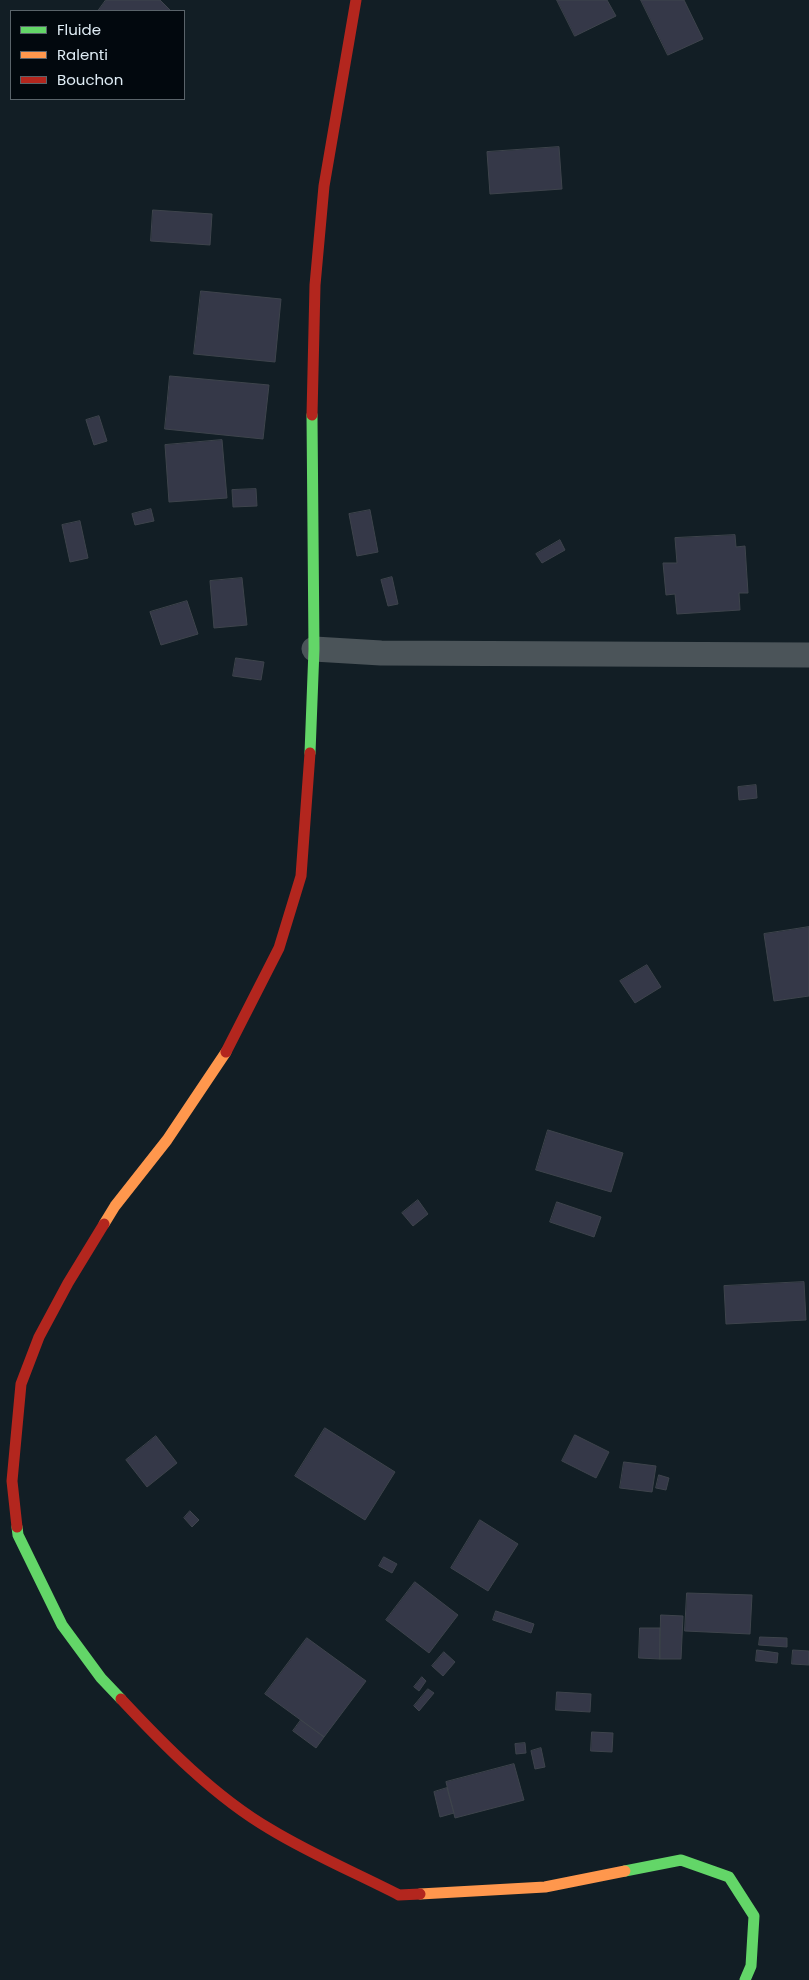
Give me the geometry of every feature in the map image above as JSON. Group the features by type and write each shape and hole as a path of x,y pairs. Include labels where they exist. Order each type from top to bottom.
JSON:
{"main road":[{"path":"356,0 324,186 314,285 311,463 314,649 309,784 301,876 279,948 234,1040 168,1140 115,1206 68,1282 39,1337 22,1384 15,1433 9,1534 62,1624 101,1678 148,1728 216,1790 269,1829 399,1895 545,1887 681,1860 729,1878 754,1916 751,1966 745,1980"}],"street":[{"path":"314,649 381,652 809,655"}],"building":[{"path":"106,0 160,0 170,10 99,10"},
{"path":"557,0 607,0 616,16 575,36"},
{"path":"641,0 684,0 703,39 668,55"},
{"path":"559,147 562,189 490,194 487,152"},
{"path":"153,210 212,214 210,245 151,241"},
{"path":"201,291 281,299 275,362 194,354"},
{"path":"170,376 269,385 263,439 165,429"},
{"path":"99,416 107,441 94,445 86,420"},
{"path":"222,440 227,498 169,502 165,445"},
{"path":"256,489 257,506 233,507 232,490"},
{"path":"151,509 154,521 135,525 132,514"},
{"path":"370,510 378,552 357,556 349,514"},
{"path":"80,521 88,558 70,562 62,525"},
{"path":"735,535 736,547 745,546 748,593 739,593 740,610 677,614 675,594 666,595 663,563 677,563 675,538"},
{"path":"560,540 565,550 542,563 536,554"},
{"path":"392,577 398,604 388,606 381,580"},
{"path":"242,578 247,625 214,628 210,581"},
{"path":"187,601 198,634 161,645 150,612"},
{"path":"236,658 264,662 261,680 233,676"},
{"path":"756,785 757,798 739,800 738,787"},
{"path":"809,927 809,996 774,1001 764,934"},
{"path":"647,965 661,987 635,1003 620,981"},
{"path":"548,1130 623,1153 611,1192 536,1170"},
{"path":"418,1200 428,1214 413,1226 402,1213"},
{"path":"557,1202 601,1217 594,1237 550,1222"},
{"path":"804,1282 806,1320 726,1324 724,1286"},
{"path":"325,1428 395,1472 365,1520 295,1476"},
{"path":"575,1435 609,1452 596,1478 562,1461"},
{"path":"156,1436 177,1463 147,1487 126,1460"},
{"path":"624,1462 656,1466 652,1492 620,1488"},
{"path":"659,1475 669,1478 666,1490 656,1488"},
{"path":"190,1511 199,1520 192,1527 184,1518"},
{"path":"480,1520 518,1544 488,1591 451,1568"},
{"path":"384,1557 397,1564 392,1573 379,1566"},
{"path":"415,1582 458,1615 429,1653 386,1620"},
{"path":"687,1593 752,1595 750,1634 685,1631"},
{"path":"496,1611 534,1624 531,1633 493,1620"},
{"path":"661,1615 683,1616 681,1659 660,1659"},
{"path":"640,1628 660,1628 660,1659 639,1658"},
{"path":"760,1637 787,1638 787,1647 759,1645"},
{"path":"307,1638 366,1681 324,1737 265,1694"},
{"path":"757,1650 778,1653 777,1663 756,1661"},
{"path":"793,1650 809,1651 809,1665 792,1664"},
{"path":"444,1652 455,1662 443,1676 432,1666"},
{"path":"422,1677 426,1681 419,1691 414,1687"},
{"path":"428,1689 434,1693 419,1711 414,1706"},
{"path":"557,1692 591,1694 590,1712 556,1710"},
{"path":"301,1720 324,1737 316,1748 293,1731"},
{"path":"592,1732 613,1733 612,1752 591,1751"},
{"path":"525,1743 526,1753 516,1754 515,1744"},
{"path":"541,1748 545,1767 535,1769 531,1751"},
{"path":"514,1764 524,1800 455,1818 446,1782"},
{"path":"447,1788 454,1813 440,1817 434,1792"}],"traffic: fast":[{"path":"310,753 314,649 312,415"},
{"path":"17,1527 18,1535 62,1625 101,1678 121,1699"},
{"path":"625,1871 681,1860 729,1877 754,1916 751,1966 745,1980"}],"traffic: slow":[{"path":"104,1224 115,1206 167,1140 226,1052"},
{"path":"420,1894 545,1887 625,1871"}],"traffic: jam":[{"path":"312,415 315,285 324,186 356,0"},
{"path":"226,1052 279,948 301,876 310,753"},
{"path":"17,1527 12,1481 21,1384 39,1337 68,1283 104,1224"},
{"path":"121,1699 191,1769 230,1802 250,1816 301,1847 399,1895 420,1894"}]}
